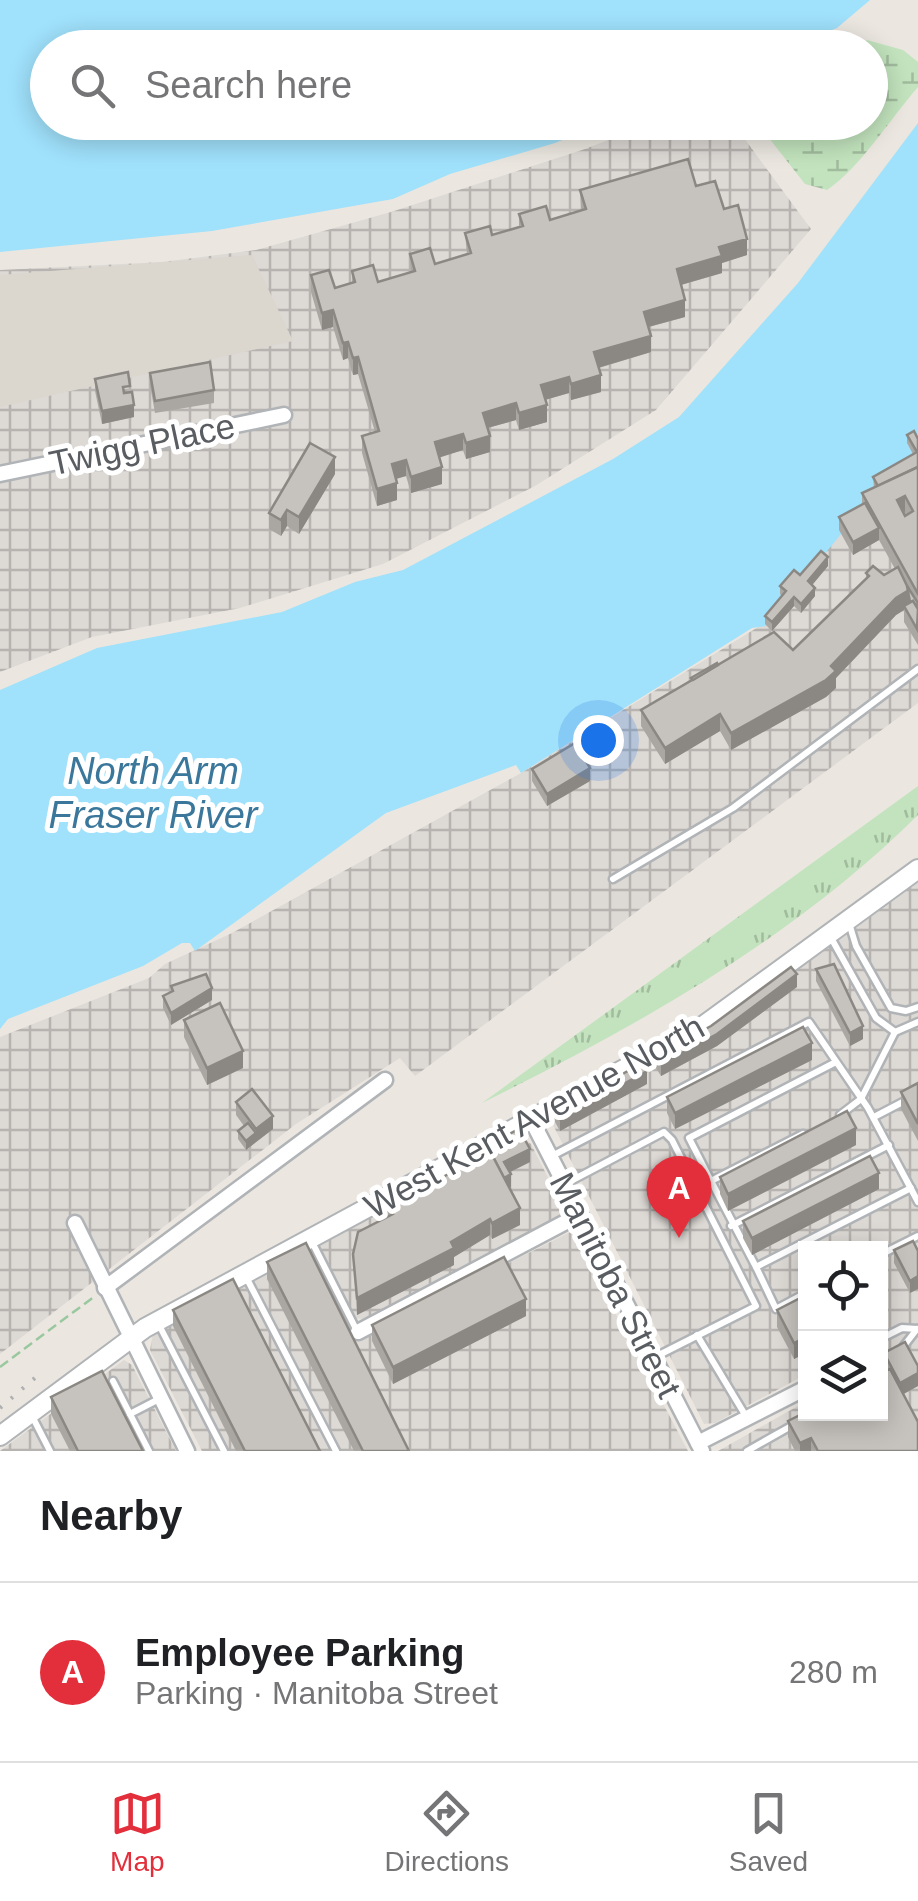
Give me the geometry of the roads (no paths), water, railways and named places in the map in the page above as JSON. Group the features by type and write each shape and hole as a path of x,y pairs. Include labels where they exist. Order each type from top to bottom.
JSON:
{"street":[{"name":"Twigg Place","path":"0,474 284,415"},
{"name":"West Kent Avenue North","path":"0,1436 157,1322 700,1028 918,869"},
{"path":"106,1288 385,1080"},
{"name":"Manitoba Street","path":"530,1119 700,1447"},
{"path":"358,1332 579,1215"},
{"path":"75,1223 187,1451"},
{"path":"700,1447 798,1392"}],"lane":[{"path":"613,879 733,808 918,670"},
{"path":"849,921 856,946 891,1008 906,1011 918,1007"},
{"path":"830,935 876,1018 894,1032"},
{"path":"549,1157 809,1022 874,1117 918,1202"},
{"path":"831,1120 861,1099 894,1032 918,1022"},
{"path":"798,1298 776,1308 731,1226 690,1138 834,1062"},
{"path":"874,1117 918,1094"},
{"path":"711,1181 814,1128"},
{"path":"564,1184 664,1132 672,1140 756,1306 653,1358"},
{"path":"731,1226 888,1146"},
{"path":"756,1268 911,1188"},
{"path":"888,1251 918,1236"},
{"path":"310,1238 358,1332"},
{"path":"244,1274 336,1451"},
{"path":"157,1322 224,1451"},
{"path":"888,1336 902,1328 918,1328"},
{"path":"898,1350 909,1343 918,1328"},
{"path":"697,1335 747,1418"},
{"path":"113,1381 149,1451"},
{"path":"130,1414 160,1398"},
{"path":"30,1413 50,1451"},
{"path":"747,1451 799,1422"}],"water":[{"path":"0,0 870,0 832,30 30,30 30,140 562,140 450,174 393,199 212,231 0,252"},
{"name":"North Arm Fraser River","path":"918,123 918,460 859,512 766,626 752,628 521,773 516,765 386,813 195,951 190,943 182,943 143,966 8,1019 0,1029 0,690 97,648 282,612 355,582 403,570 613,459 679,417 798,283"}],"railway":[{"path":"0,1408 43,1371"}],"place":[{"name":"Employee Parking","path":"679,1238"}]}
